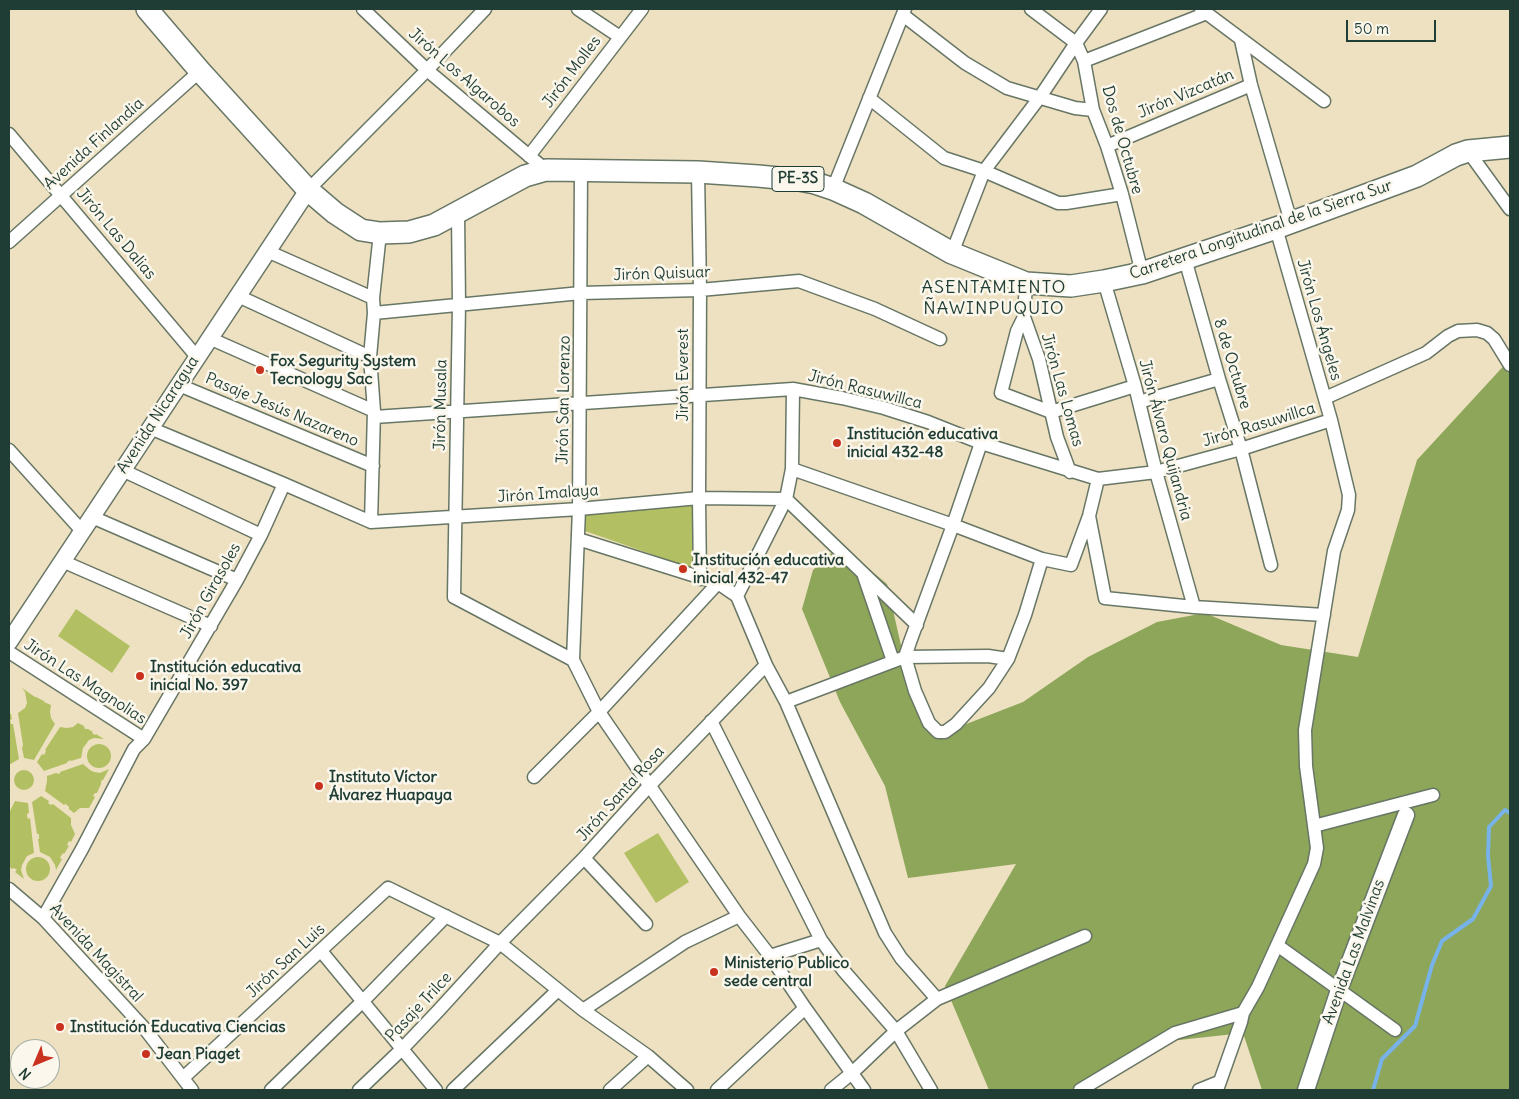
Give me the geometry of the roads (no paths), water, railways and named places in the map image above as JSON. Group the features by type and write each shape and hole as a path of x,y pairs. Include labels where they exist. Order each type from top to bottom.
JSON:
{"highway":[{"name":"Carretera Longitudinal de la Sierra Sur","path":"148,9 200,71 308,190 335,213 361,230 380,233 409,232 434,225 525,176 546,170 698,172 799,180 814,183 864,203 952,253 1026,282 1071,286 1142,274 1284,225 1417,176 1456,155 1468,151 1510,147"}],"street":[{"name":"Jirón Los Algarobos","path":"363,9 427,70 546,170"},
{"path":"308,190 485,9"},
{"path":"578,9 620,37"},
{"name":"Jirón Molles","path":"529,156 642,9"},
{"name":"Dos de Octubre","path":"1031,9 1076,43 1084,61 1093,110 1122,194 1142,274"},
{"path":"952,253 984,171 1040,97 1076,43 1102,9"},
{"path":"1084,61 1204,11 1324,101"},
{"path":"833,189 904,12 965,63 1007,88 1075,108 1093,110"},
{"name":"Jirón Los Ángeles","path":"1218,1086 1243,1013 1258,987 1314,864 1317,848 1306,766 1305,730 1334,551 1349,502 1349,495 1324,398 1241,40"},
{"name":"Avenida Finlandia","path":"9,242 200,71"},
{"name":"Jirón Vizcatán","path":"1107,146 1251,85"},
{"path":"869,98 944,158 984,171 1058,202 1066,203 1122,194"},
{"name":"Jirón Las Dalias","path":"9,134 197,357"},
{"path":"1468,151 1510,209"},
{"name":"Jirón San Lorenzo","path":"573,660 579,509 581,170"},
{"name":"Jirón Everest","path":"698,172 700,578"},
{"name":"Avenida Nicaragua","path":"9,642 308,190"},
{"name":"Jirón Musala","path":"458,213 459,305 454,596 573,660"},
{"path":"371,522 374,414 370,357 374,313 373,298 380,233"},
{"path":"268,251 373,298"},
{"name":"8 de Octubre","path":"1185,259 1241,449 1271,564"},
{"name":"Jirón Quisuar","path":"374,313 581,293 700,290 799,281 875,309 940,338"},
{"name":"Jirón Álvaro Quijandria","path":"1104,281 1135,386 1156,472 1194,607"},
{"path":"1026,282 1024,316 1017,331 1001,393 1051,412 1135,386"},
{"path":"238,296 370,357"},
{"name":"Jirón Las Lomas","path":"1024,316 1039,359 1057,437 1070,472"},
{"path":"1324,398 1426,353 1448,336 1458,331 1477,330 1487,333 1494,339 1510,365"},
{"path":"209,338 374,414"},
{"path":"1139,402 1219,379"},
{"name":"Pasaje Jesús Nazareno","path":"178,385 373,466"},
{"path":"738,596 786,500 792,470 792,388"},
{"name":"Jirón Rasuwillca","path":"374,414 457,411 792,388 884,408 928,422 981,443 1070,472 1098,479 1156,472 1241,449 1331,420"},
{"name":"Jirón Imalaya","path":"150,428 371,522 579,509 699,498 786,500"},
{"path":"899,659 910,642 917,625 981,443"},
{"path":"9,450 82,531"},
{"path":"122,470 261,536"},
{"path":"792,470 953,525 1042,558 1071,565 1089,516 1098,479"},
{"name":"Jirón Girasoles","path":"43,918 82,849 134,749 144,739 211,626 261,536 284,484"},
{"path":"786,500 917,625"},
{"path":"1089,516 1106,598 1194,607 1324,615"},
{"path":"92,517 236,580"},
{"path":"578,539 718,583 738,596 766,665 786,702 886,933 901,958 937,1000"},
{"path":"863,574 929,724 938,732 946,732 966,714 989,688 1008,659 1025,615 1042,558"},
{"path":"62,561 211,626"},
{"path":"534,777 598,712 718,583"},
{"name":"Jirón Las Magnolias","path":"9,652 144,739"},
{"path":"786,702 899,659 988,656 1008,659"},
{"path":"573,660 598,712 864,1090"},
{"name":"Jirón Santa Rosa","path":"500,944 766,665"},
{"path":"711,721 821,940 843,970 896,1031 931,1090"},
{"path":"1314,826 1433,795"},
{"name":"Avenida Las Malvinas","path":"1306,1090 1339,990 1406,815"},
{"path":"584,858 646,924"},
{"name":"Jirón San Luis","path":"183,1078 388,888 446,916"},
{"name":"Avenida Magistral","path":"11,896 43,918 145,1029 192,1090"},
{"path":"271,1090 363,1001 446,916 500,944 583,1010 648,1056 687,1090"},
{"path":"583,1010 685,942 740,916"},
{"path":"832,1090 896,1031 937,1000 1085,936"},
{"path":"770,956 821,940"},
{"name":"Pasaje Trilce","path":"359,1090 402,1049 500,944"},
{"path":"1277,945 1395,1030"},
{"path":"321,951 436,1090"},
{"path":"453,1090 558,990"},
{"path":"717,1090 805,1008"},
{"path":"1080,1090 1175,1033 1243,1013"},
{"path":"610,1090 648,1056"},
{"path":"1199,1090 1218,1086"}],"waterway":[{"path":"1373,1090 1382,1059 1415,1026 1432,965 1442,941 1473,919 1491,886 1488,856 1489,827 1505,810 1510,813"}],"place":[{"name":"Fox Segurity System Tecnology Sac","path":"260,370"},
{"name":"Institución educativa inicial 432-48","path":"837,443"},
{"name":"Institución educativa inicial 432-47","path":"683,569"},
{"name":"Institución educativa inicial No. 397","path":"140,676"},
{"name":"Instituto Víctor Álvarez Huapaya","path":"319,786"},
{"name":"Ministerio Publico sede central","path":"714,972"},
{"name":"Institución Educativa Ciencias","path":"60,1027"},
{"name":"Jean Piaget","path":"146,1054"}],"district":[{"name":"ASENTAMIENTO ÑAWINPUQUIO","path":"994,298"}]}
